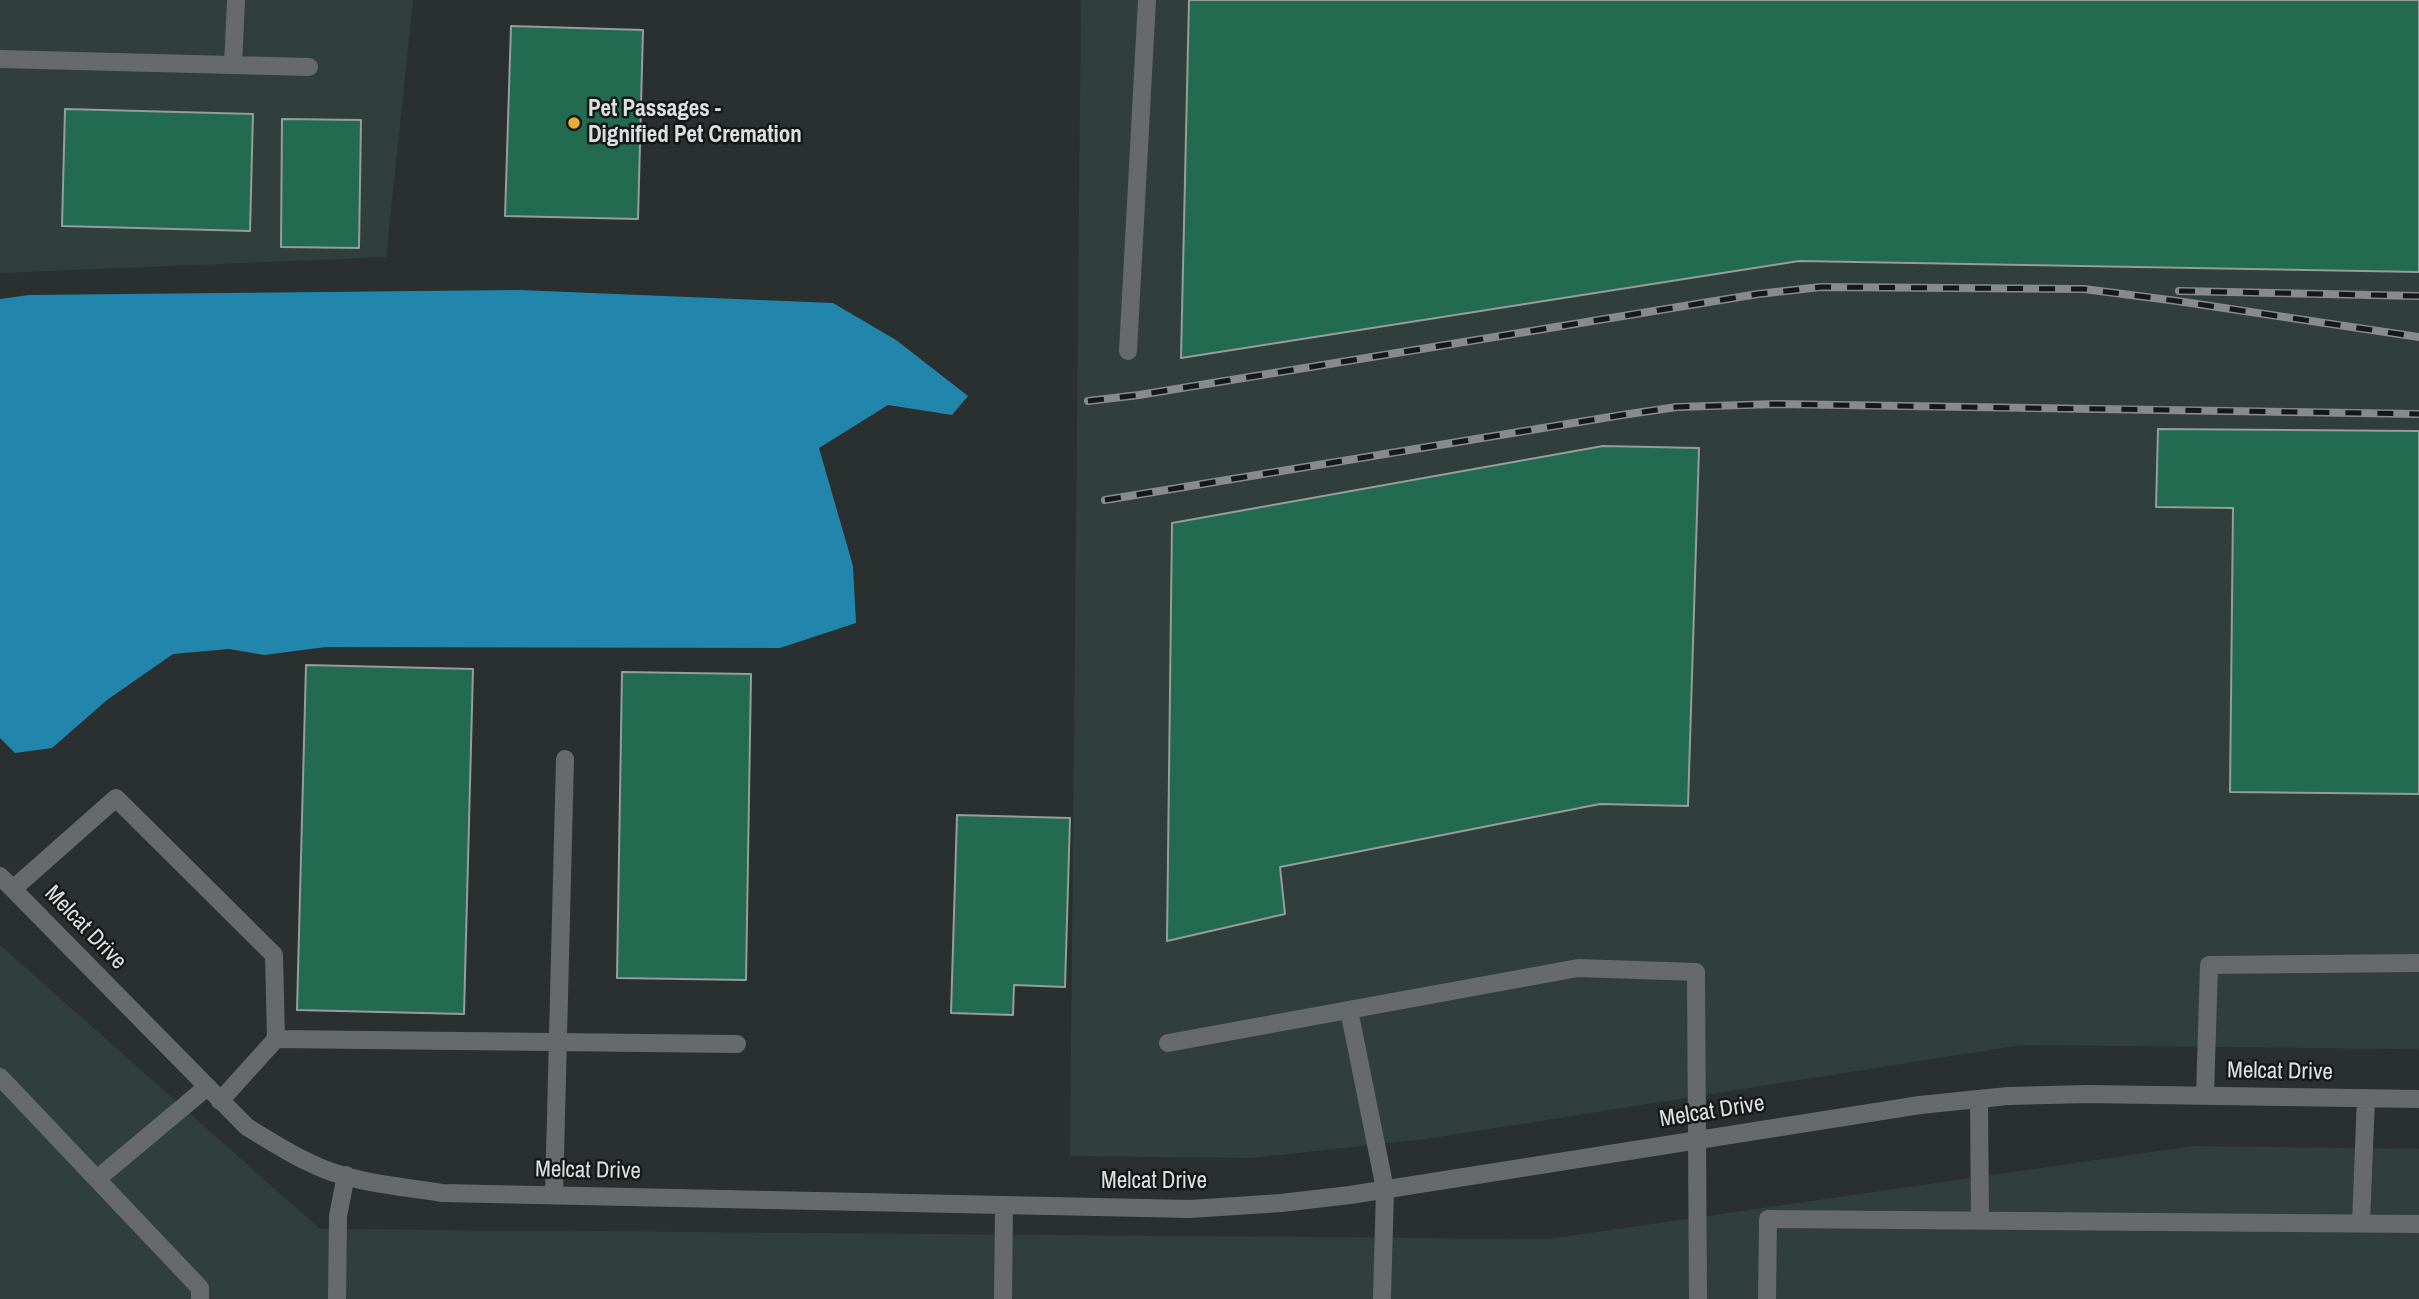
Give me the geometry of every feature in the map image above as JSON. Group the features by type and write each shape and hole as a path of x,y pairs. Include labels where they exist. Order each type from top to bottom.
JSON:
{"street":[{"path":"233,65 236,0"},
{"path":"1128,351 1147,0"},
{"path":"0,59 309,67"},
{"path":"554,1195 565,759"},
{"path":"13,889 116,798 274,955 276,1039 220,1101"},
{"name":"Melcat Drive","path":"0,876 247,1127 287,1151 330,1171 442,1193 1190,1209 1281,1203 1385,1189 1920,1105 1979,1099 2074,1094 2419,1098"},
{"path":"2205,1096 2209,965 2419,963"},
{"path":"1168,1043 1578,968 1696,972 1698,1299"},
{"path":"1349,1010 1385,1189 1382,1299"},
{"path":"276,1039 737,1044"},
{"path":"0,1077 200,1288 200,1299"},
{"path":"97,1180 207,1087"},
{"path":"2361,1223 2366,1098"},
{"path":"1979,1099 1980,1220"},
{"path":"337,1299 338,1216 346,1175"},
{"path":"1003,1299 1004,1205"},
{"path":"1767,1299 1768,1219 2419,1224"}],"shaded area":[{"path":"0,0 413,0 386,257 0,273"},
{"path":"1081,0 2419,0 2419,1049 2021,1045 1426,1139 1251,1158 1070,1156"},
{"path":"0,945 320,1229 1548,1239 2193,1146 2419,1149 2419,1299 0,1299"}],"water":[{"path":"519,290 833,303 896,340 968,396 952,415 888,405 819,448 853,566 856,623 780,648 326,647 264,655 229,649 173,654 107,700 52,748 15,753 0,738 0,299 29,295"}],"building":[{"path":"1189,0 2419,0 2419,272 1799,261 1181,358"},
{"name":"Pet Passages - Dignified Pet Cremation","path":"511,26 643,30 638,219 505,216"},
{"path":"65,109 253,114 250,231 62,226"},
{"path":"282,119 361,120 359,248 281,247"},
{"path":"2158,429 2419,431 2419,794 2230,792 2233,508 2156,507"},
{"path":"1603,446 1699,448 1688,806 1600,804 1280,867 1285,914 1167,941 1172,523"},
{"path":"306,665 473,669 464,1014 297,1010"},
{"path":"622,672 751,674 746,980 617,978"},
{"path":"957,815 1070,818 1065,987 1014,985 1013,1015 951,1013"}],"railway":[{"path":"1088,401 1139,395 1758,294 1821,287 2084,289 2419,337"},
{"path":"2179,291 2419,296"},
{"path":"1105,500 1677,407 1776,404 2419,414"}],"place":[{"name":"Pet Passages - Dignified Pet Cremation","path":"574,123"}]}
